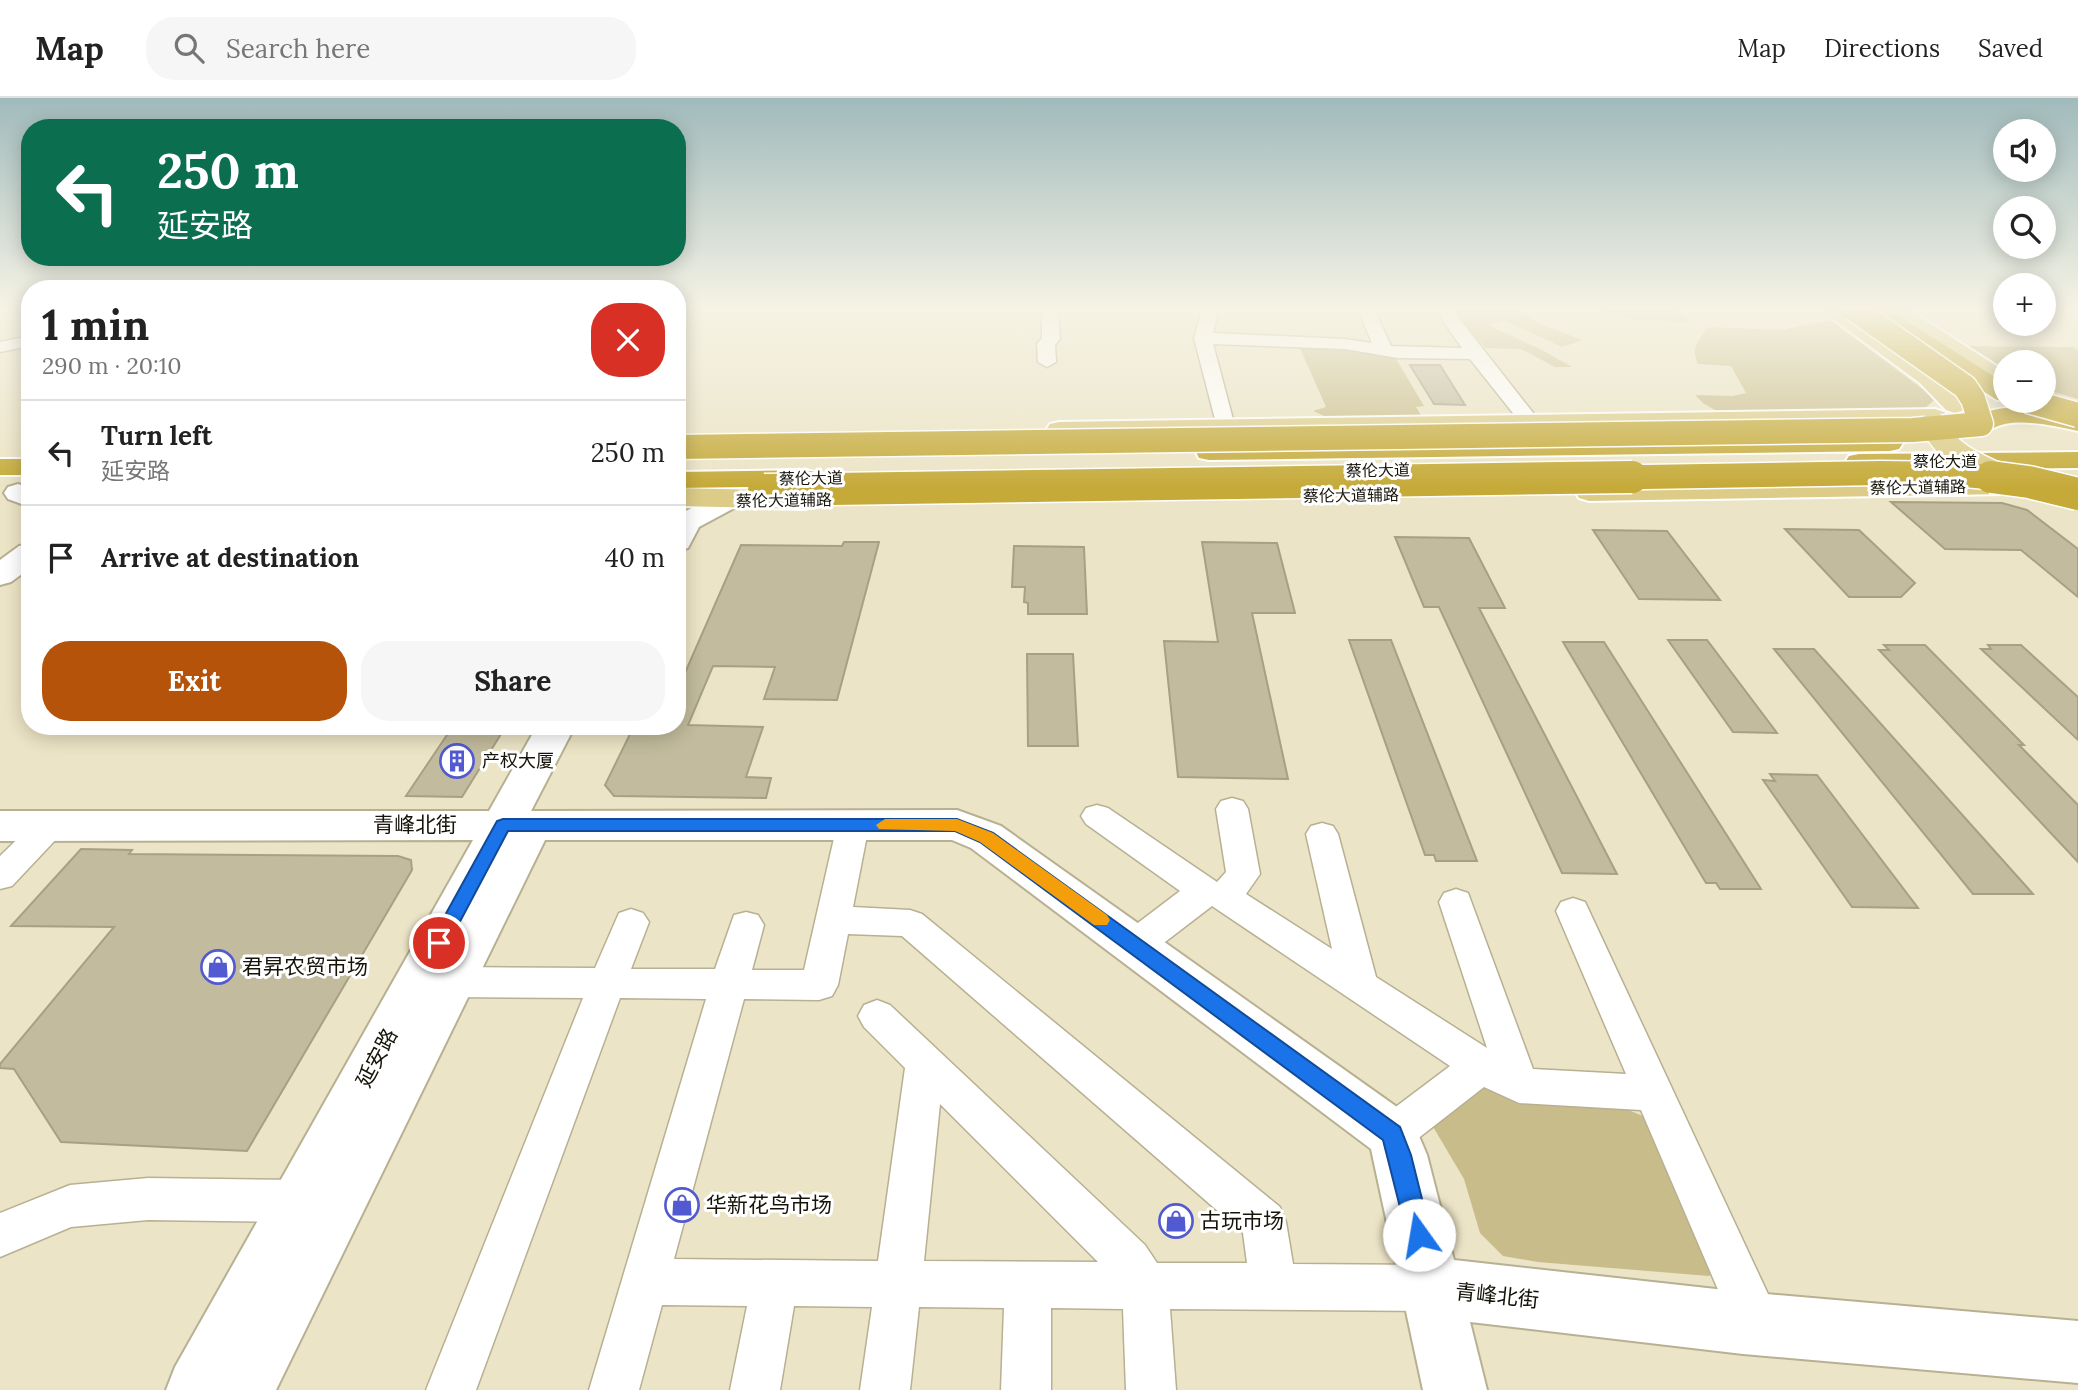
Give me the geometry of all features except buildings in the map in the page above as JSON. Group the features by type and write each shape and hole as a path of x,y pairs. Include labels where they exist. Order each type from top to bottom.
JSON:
{"highway":[{"path":"1933,367 1972,405 2001,417 2077,415"},
{"path":"1939,367 1965,387 1972,405 1977,436 2020,477"},
{"path":"686,447 1972,405"},
{"path":"686,494 1994,471 1994,466 1954,437 1972,405"},
{"path":"2056,409 2077,415"},
{"path":"2056,410 2077,415"},
{"name":"蔡伦大道","path":"686,458 1880,443 2078,444"},
{"name":"蔡伦大道","path":"686,480 2078,460"},
{"path":"0,467 21,467"},
{"path":"1973,473 2031,482 2078,494"}],"main road":[{"path":"1913,367 1972,405"},
{"path":"1940,367 1972,405"},
{"path":"2056,403 2077,415"},
{"path":"686,436 1531,423 1972,405"},
{"path":"1972,405 1935,432 1950,449 2020,477 2078,494"},
{"name":"蔡伦大道辅路","path":"686,495 728,500 2020,477"}],"street":[{"path":"1210,367 1225,427"},
{"path":"1486,367 1531,423"},
{"path":"686,524 728,500"},
{"path":"0,566 21,551"},
{"path":"0,575 21,560"},
{"name":"延安路","path":"242,1390 452,982 552,735"},
{"name":"延安路","path":"198,1390 300,1201 517,825 577,735"},
{"path":"1135,945 1243,874 1232,808"},
{"path":"1097,816 1483,1067 1519,1086 1654,1093"},
{"path":"452,982 819,985 853,825"},
{"name":"青峰北街","path":"0,826 957,825 986,837 1392,1134 1400,1155 1431,1288 1757,1324 2078,1352"},
{"path":"0,877 50,826"},
{"path":"1322,834 1359,985"},
{"path":"1456,902 1519,1086"},
{"path":"1573,911 1757,1324"},
{"path":"833,920 910,923 1264,1222 1273,1287"},
{"path":"451,1390 631,922"},
{"path":"614,1390 746,925"},
{"path":"877,1017 1129,1261 1145,1286 1151,1390"},
{"path":"885,1390 925,1063"},
{"path":"1392,1134 1457,1083 1483,1067"},
{"path":"0,1235 70,1206 148,1199 300,1201"},
{"path":"645,1282 1431,1288 1455,1390"},
{"path":"754,1390 775,1283"},
{"path":"1026,1390 1028,1285"}],"shaded area":[{"path":"1308,367 1401,367 1424,406 1416,407 1424,420 1331,419 1313,411 1326,407"},
{"path":"1732,367 1893,367 1934,400 1922,411 1720,413 1695,395 1733,396 1746,393"},
{"path":"2056,367 2078,367 2078,399 2056,393"},
{"path":"1483,1083 1503,1097 1626,1109 1650,1119 1717,1264 1709,1276 1538,1262 1503,1256 1480,1233 1464,1179 1432,1125"}],"slow traffic":[{"path":"885,825 957,825 986,837 1101,920"}],"place":[{"name":"产权大厦","path":"457,761"},
{"name":"君昇农贸市场","path":"218,967"},
{"name":"华新花鸟市场","path":"682,1205"},
{"name":"古玩市场","path":"1176,1221"}],"route":[{"path":"439,943 503,825 957,825 986,837 1392,1134 1400,1155 1419,1235"}]}
